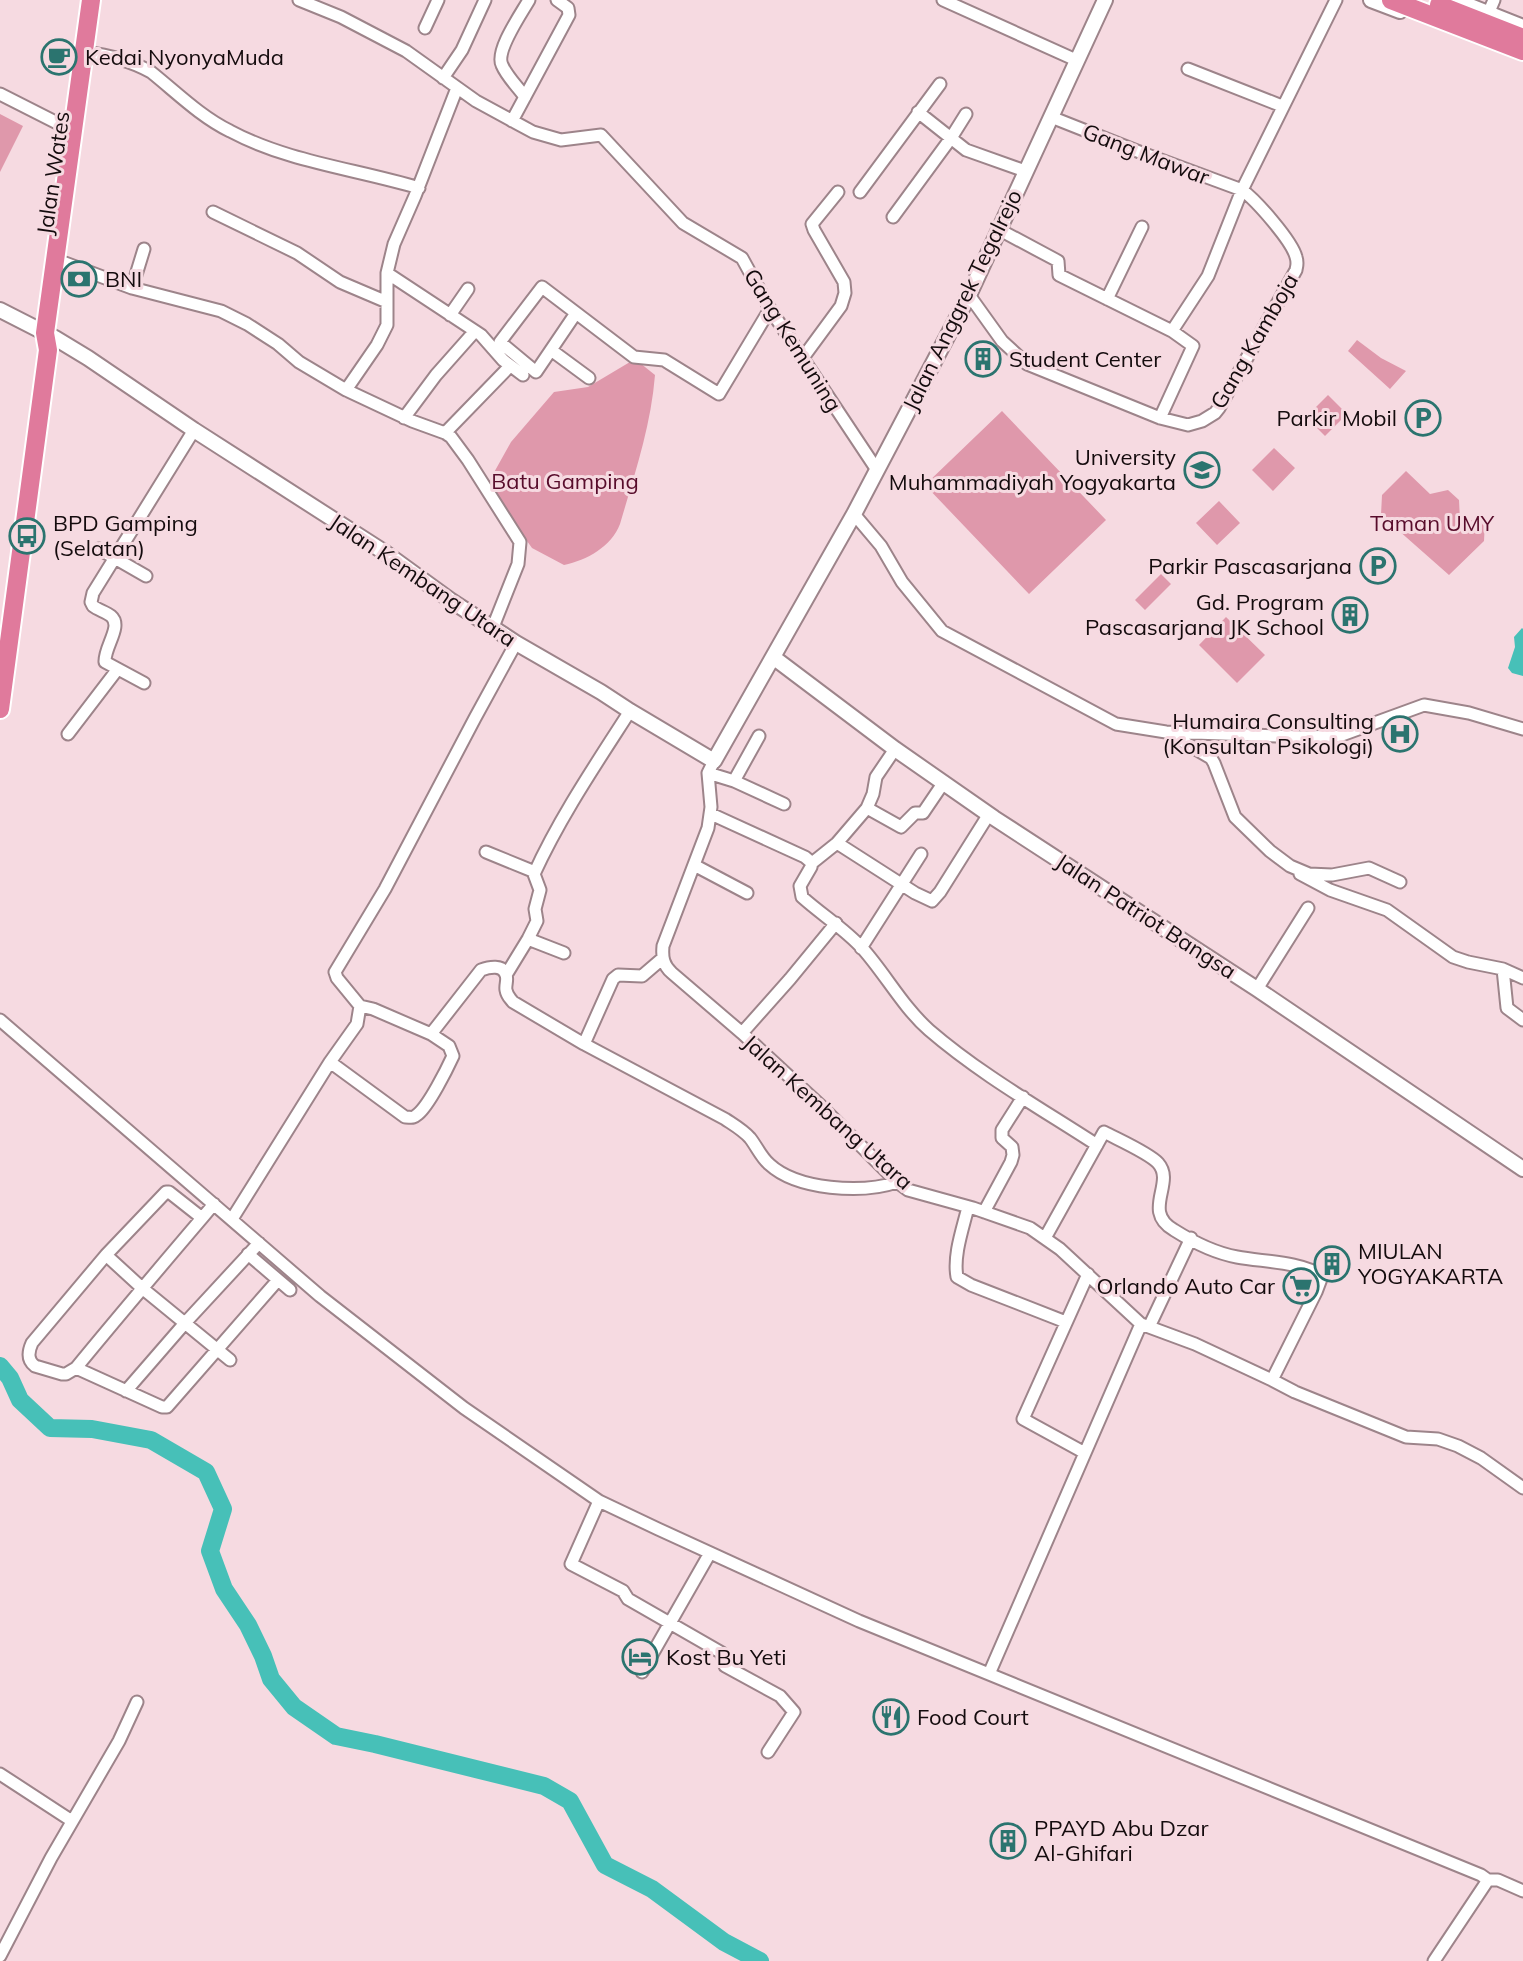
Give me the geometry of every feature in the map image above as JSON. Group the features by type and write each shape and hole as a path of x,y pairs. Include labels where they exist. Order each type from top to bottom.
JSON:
{"highway":[{"name":"Jalan Wates","path":"50,340 65,263 89,53 91,0"},
{"name":"Jalan Wates","path":"0,709 50,340 73,131 100,0"},
{"path":"1391,0 1523,51"},
{"path":"1425,0 1523,38"}],"street":[{"name":"Gang Kemuning","path":"299,0 341,17 406,51 457,88 533,132 561,140 601,135 683,223 742,258 770,309 877,470"},
{"path":"425,28 438,0"},
{"path":"443,78 462,50 485,0"},
{"path":"525,97 501,65 500,57 529,0"},
{"path":"512,121 569,15 568,8 557,0"},
{"path":"943,0 1076,60"},
{"name":"Jalan Anggrek Tegalrejo","path":"711,767 854,514 969,295 1105,0"},
{"path":"1172,331 1208,276 1242,190 1336,0"},
{"path":"1371,0 1523,60"},
{"path":"1455,0 1491,7 1523,27"},
{"path":"89,53 124,59 151,72 226,129 249,141 297,158 419,188"},
{"path":"1188,69 1282,106"},
{"path":"860,192 940,84"},
{"path":"346,390 387,325 387,273 394,244 457,88"},
{"path":"0,94 73,131"},
{"path":"918,112 974,154 1025,171"},
{"path":"893,217 966,114"},
{"name":"Gang Mawar","path":"1051,117 1242,190"},
{"name":"Gang Kamboja","path":"969,295 1002,341 1024,362 1160,418 1188,425 1202,421 1215,413 1296,270 1297,259 1292,248 1253,198 1242,190"},
{"path":"802,359 844,301 844,282 812,224 838,192"},
{"path":"213,212 297,253 340,282 387,302"},
{"path":"1107,299 1142,227"},
{"path":"998,229 1058,261 1059,275 1172,331 1193,346 1160,418"},
{"path":"132,288 144,249"},
{"path":"65,263 132,288 221,311 247,324 299,362 346,390 404,418 445,433 457,443 520,542 518,564 493,627"},
{"path":"387,273 481,335 510,366 523,375"},
{"path":"576,313 536,372 500,342 542,287 634,357 664,360 719,394 770,309"},
{"path":"450,315 468,289"},
{"name":"Jalan Kembang Utara","path":"0,310 384,552 450,600 601,692 711,767"},
{"path":"404,418 475,331"},
{"path":"551,350 589,378"},
{"path":"445,433 510,366"},
{"path":"144,683 108,664 106,650 116,628 115,620 91,602 93,593 194,430"},
{"path":"854,514 879,543 902,582 942,631 1114,724 1166,732 1339,736 1424,705 1469,713 1523,729"},
{"path":"99,549 146,576"},
{"path":"330,1062 405,1117 412,1117 420,1112 453,1056 449,1046 431,1034 360,1006 335,972 385,889 516,643"},
{"name":"Jalan Patriot Bangsa","path":"773,657 895,749 989,814 1257,989 1523,1169"},
{"path":"68,734 117,670"},
{"path":"506,975 537,921 534,911 540,890 534,879 535,872 576,794 630,711"},
{"path":"1166,732 1211,758 1235,817 1302,876 1320,886 1387,910 1453,957 1499,968 1523,978"},
{"path":"734,781 759,736"},
{"path":"895,749 876,777 867,808 837,843 812,863 800,886 800,894 861,948 918,1020 957,1052 1097,1145"},
{"path":"711,767 784,804"},
{"path":"584,1044 613,979 618,975 642,976 663,958 663,946 708,828 711,767"},
{"path":"867,808 901,827 916,812 923,813 944,782"},
{"path":"711,814 812,863"},
{"path":"837,843 931,901 989,814"},
{"path":"486,852 535,872"},
{"path":"861,948 921,854"},
{"path":"694,865 747,893"},
{"path":"1290,866 1309,874 1332,875 1369,868 1400,882"},
{"path":"1257,989 1308,908"},
{"path":"742,1033 836,923"},
{"path":"528,939 564,953"},
{"name":"Jalan Kembang Utara","path":"663,958 672,973 742,1033 897,1182 912,1192 1030,1228 1088,1274 1145,1326 1195,1344 1295,1392 1406,1437 1438,1439 1458,1446 1481,1458 1523,1488"},
{"path":"431,1034 481,970 499,968 505,971 507,994 513,1002 584,1044 725,1119 745,1133 771,1166 805,1183 834,1188 882,1186 897,1182"},
{"path":"1499,968 1507,1008 1523,1020"},
{"path":"232,1219 357,1024 360,1006"},
{"path":"0,1020 320,1296 428,1382 599,1501 859,1621 1488,1880 1498,1880 1523,1891"},
{"path":"984,1212 1011,1162 1012,1147 1002,1138 1002,1130 1023,1097"},
{"path":"1045,1238 1104,1132 1156,1161 1163,1174 1159,1213 1172,1229 1211,1249 1233,1256 1296,1266 1322,1276 1272,1380"},
{"path":"202,1218 166,1192 106,1255 32,1343 29,1358 35,1366 62,1374 76,1368 214,1204"},
{"path":"968,1207 958,1255 957,1277 1066,1322"},
{"path":"989,1674 1085,1453 1191,1238"},
{"path":"126,1391 259,1243"},
{"path":"248,1254 290,1290"},
{"path":"106,1255 230,1360"},
{"path":"1085,1453 1023,1419 1088,1274"},
{"path":"76,1368 167,1407 278,1280"},
{"path":"599,1501 571,1564 623,1591 628,1599 722,1653 725,1666 780,1696 793,1711 769,1750"},
{"path":"642,1672 710,1553"},
{"path":"0,1956 48,1864 119,1741 137,1702"},
{"path":"0,1774 72,1821"},
{"path":"1434,1961 1488,1880"}],"green space":[{"path":"0,114 23,126 0,172"},
{"path":"1357,340 1406,371 1390,389 1348,351"},
{"name":"Batu Gamping","path":"635,359 655,375 646,432 620,524 604,546 581,560 564,565 532,548 487,485 511,442 554,392 588,387"},
{"path":"1328,395 1347,414 1325,436 1306,417"},
{"path":"1002,411 1106,520 1029,594 925,485"},
{"path":"1274,448 1295,468 1273,491 1252,470"},
{"name":"Taman UMY","path":"1406,471 1430,494 1448,490 1459,500 1460,520 1485,521 1484,541 1449,575 1381,515 1382,495"},
{"path":"1219,501 1240,523 1217,545 1196,523"},
{"path":"1161,574 1171,584 1145,610 1135,600"},
{"path":"1226,617 1265,655 1237,683 1199,645"}],"water":[{"path":"1522,628 1523,676 1512,673 1508,668 1515,647 1514,637"}],"waterway":[{"path":"0,1366 10,1378 20,1400 50,1428 92,1429 151,1440 206,1472 223,1509 210,1551 224,1589 248,1625 271,1679 294,1707 336,1736 544,1786 570,1801 605,1865 652,1889 724,1942 760,1961"}],"place":[{"name":"Kedai NyonyaMuda","path":"59,57"},
{"name":"BNI","path":"79,279"},
{"name":"Student Center","path":"983,359"},
{"name":"Parkir Mobil","path":"1423,418"},
{"name":"University Muhammadiyah Yogyakarta","path":"1202,470"},
{"name":"BPD Gamping (Selatan)","path":"27,536"},
{"name":"Parkir Pascasarjana","path":"1378,566"},
{"name":"Gd. Program Pascasarjana JK School","path":"1350,615"},
{"name":"Humaira Consulting (Konsultan Psikologi)","path":"1400,734"},
{"name":"MIULAN YOGYAKARTA","path":"1332,1264"},
{"name":"Orlando Auto Car","path":"1301,1286"},
{"name":"Kost Bu Yeti","path":"640,1657"},
{"name":"Food Court","path":"891,1717"},
{"name":"PPAYD Abu Dzar Al-Ghifari","path":"1008,1841"}]}
